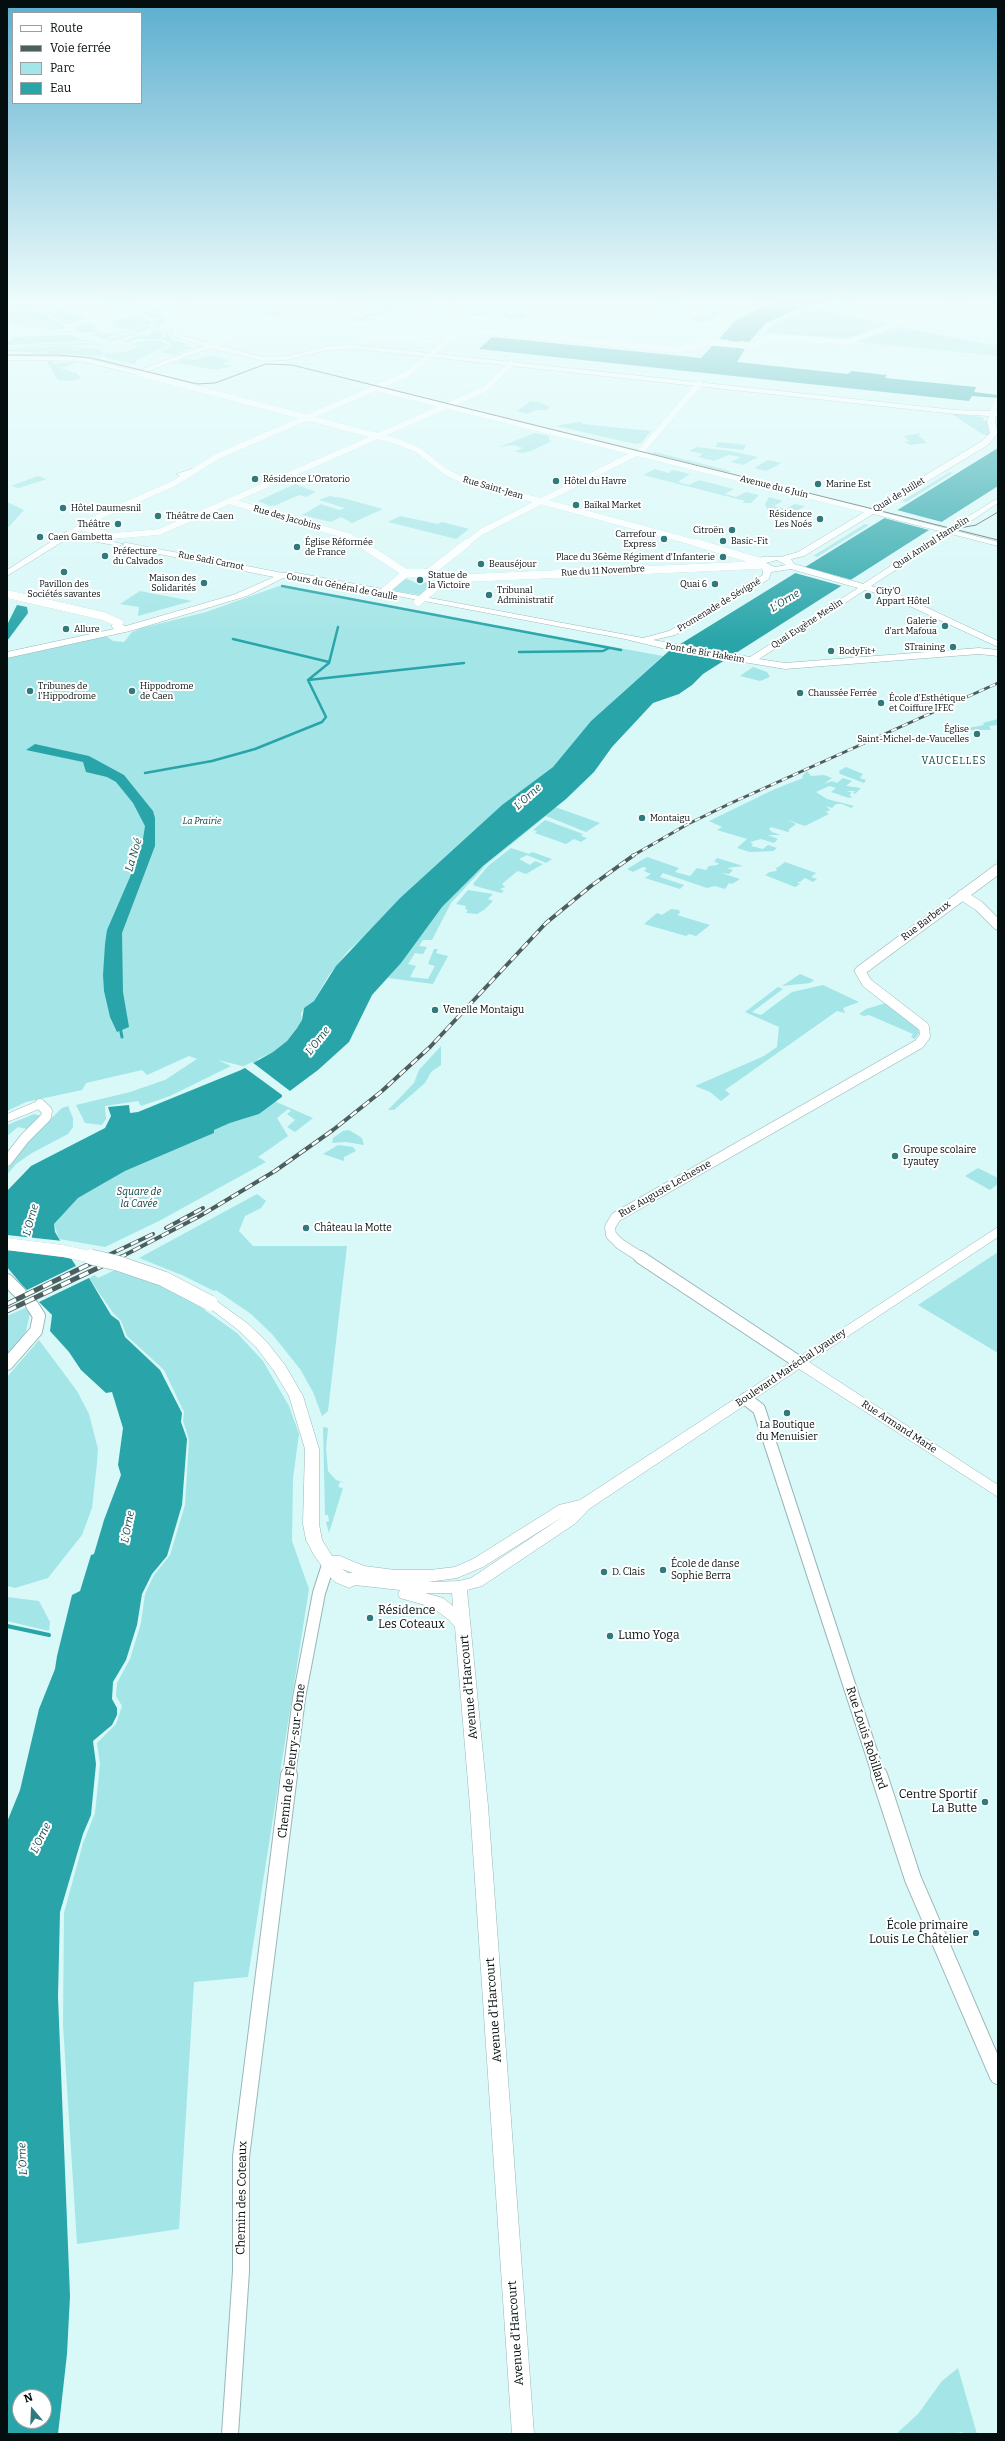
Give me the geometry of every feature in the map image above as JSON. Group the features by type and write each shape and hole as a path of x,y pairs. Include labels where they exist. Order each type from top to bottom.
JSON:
{"main road":[{"path":"986,414 996,415"},
{"name":"Quai de Juillet","path":"764,563 801,554 989,440 994,431 991,421 996,415"},
{"path":"180,474 192,471"},
{"name":"Quai Amiral Hamelin","path":"864,587 998,500"},
{"path":"871,511 998,544"},
{"path":"963,522 967,527 998,536"},
{"path":"7,574 31,557 69,534"},
{"name":"Rue Sadi Carnot","path":"69,534 282,576"},
{"path":"7,569 24,558 31,557"},
{"path":"782,559 790,561 788,568"},
{"path":"764,563 801,570 899,598 997,649"},
{"name":"Promenade de Sévigné","path":"660,642 766,577 768,574 764,563"},
{"name":"Cours du Général de Gaulle","path":"282,576 296,575 382,593"},
{"path":"236,596 282,576"},
{"name":"Cours du Général de Gaulle","path":"282,576 660,642"},
{"path":"7,655 104,632 118,626 130,625 182,614 277,582 297,579"},
{"name":"Quai Eugène Meslin","path":"750,661 864,587"},
{"name":"Cours du Général de Gaulle","path":"420,600 624,640 660,642"},
{"name":"Pont de Bir Hakeim","path":"660,642 674,648 785,666 997,649"},
{"path":"7,1118 40,1104"},
{"name":"Boulevard Maréchal Lyautey","path":"458,1580 476,1582 571,1520 584,1505 998,1231"},
{"path":"7,1244 63,1251 117,1263 164,1279 210,1303 242,1326 261,1344 280,1368 296,1396 312,1449 311,1524 319,1551 341,1578 359,1587 423,1597 434,1601 451,1613 464,1628"},
{"name":"Rue Armand Marie","path":"800,1363 998,1492"},
{"path":"329,1562 340,1562 362,1571 395,1576 430,1576 458,1580"},
{"path":"341,1578 423,1588 458,1580"},
{"name":"Avenue d'Harcourt","path":"458,1580 464,1628 479,1806 523,2434"}],"street":[{"name":"Rue Saint-Jean","path":"294,414 377,436 418,450 446,472 462,480 728,551 764,563"},
{"path":"69,534 102,514 173,484 218,456 312,414"},
{"path":"81,527 112,536 153,533 428,414"},
{"name":"Avenue du 6 Juin","path":"478,414 871,511"},
{"path":"429,573 481,532 646,448 674,414"},
{"path":"160,489 165,483 180,474"},
{"name":"Rue des Jacobins","path":"229,501 351,537 406,573"},
{"name":"Rue du 11 Novembre","path":"445,579 764,563"},
{"path":"382,593 406,573 429,573 445,579 420,600"},
{"path":"7,594 103,616 118,626"},
{"name":"Rue Barbeux","path":"925,1034 921,1023 862,977 860,971 998,869"},
{"path":"962,895 979,906 998,925"},
{"name":"Rue Auguste Lechesne","path":"800,1363 620,1244 611,1235 610,1227 616,1217 918,1045 925,1034"},
{"path":"7,1161 25,1138 46,1118 47,1111 40,1104"},
{"path":"7,1280 20,1293"},
{"path":"7,1364 36,1331 39,1316 32,1305"},
{"name":"Rue Louis Robillard","path":"746,1399 759,1410 913,1879 998,2076"},
{"name":"Chemin de Fleury-sur-Orne","path":"265,1963 299,1698 318,1597 329,1562"},
{"name":"Chemin des Coteaux","path":"230,2434 241,2271 241,2157 265,1963"}],"green space":[{"path":"951,414 983,417 984,421 988,421 991,432 988,436 982,434"},
{"path":"582,422 582,424 651,431 641,443 635,444 556,426"},
{"path":"535,433 549,436 549,440 552,441 531,451 523,453 515,451 523,448 513,445 499,447"},
{"path":"920,433 919,436 927,443 910,445 905,442 909,441 904,436"},
{"path":"718,442 746,445 743,450 715,447"},
{"path":"697,447 731,451 758,457 743,465 731,462 740,457 729,455 714,461 698,457 703,454 689,451"},
{"path":"655,452 731,471 727,473 651,454"},
{"path":"768,460 782,463 766,471 754,468"},
{"path":"655,469 668,473 673,470 690,474 678,482 689,485 699,480 734,489 725,494 736,497 746,492 759,495 751,503 742,503 745,501 643,475"},
{"path":"950,472 953,473 906,502 902,501"},
{"path":"38,476 47,479 19,488 11,486"},
{"path":"295,484 316,492 306,497 299,495 270,506 258,501"},
{"path":"329,496 343,498 383,509 352,523 341,517 331,522 302,515 321,504 339,510 345,508 319,500"},
{"path":"769,497 783,501 774,506 785,509 795,504 805,506 790,515 767,509 765,504"},
{"path":"7,502 24,510 7,529"},
{"path":"400,516 438,524 442,522 469,529 456,539 388,522"},
{"path":"865,524 869,525 817,557 813,556"},
{"path":"405,578 416,583 435,582 420,595 390,590"},
{"name":"La Prairie","path":"279,586 663,656 591,721 553,767 502,805 400,898 367,934 348,951 329,975 314,1001 304,1008 301,1014 302,1020 287,1041 273,1052 258,1059 257,1063 246,1067 218,1060 231,1066 170,1096 141,1106 138,1101 105,1106 106,1119 102,1125 85,1123 76,1105 130,1092 165,1080 197,1059 189,1056 147,1075 142,1070 86,1083 82,1090 26,1102 7,1111 7,658 106,636 113,641 124,642 132,632 142,628 206,612"},
{"path":"140,591 192,601 138,616 139,607 120,604"},
{"path":"753,667 767,672 770,677 760,681 740,676"},
{"path":"998,719 998,725 989,726 991,730 958,730 984,725 983,723"},
{"path":"846,767 863,774 860,778 866,780 864,783 840,774 839,771"},
{"path":"807,771 811,776 824,775 832,778 824,784 832,781 837,783 843,778 852,781 846,786 861,788 855,794 853,793 855,791 847,791 852,793 849,795 852,797 849,798 831,792 836,788 829,786 816,792 827,799 854,806 851,808 842,804 836,804 832,808 826,806 830,810 826,812 829,814 805,826 785,819 796,824 788,830 790,831 788,832 771,827 769,829 772,832 781,835 768,835 778,839 774,843 761,839 750,842 753,844 751,846 763,849 768,845 777,848 773,851 750,852 737,848 747,839 717,830 722,827 709,821 775,789 803,778 802,776"},
{"path":"555,807 600,823 586,832 546,816 486,865 451,903 432,940 423,940 419,946 427,947 423,954 415,953 408,964 416,966 410,977 428,979 435,966 428,964 434,949 438,949 436,953 448,956 433,984 388,978 436,913 472,876"},
{"path":"545,820 583,834 581,836 587,838 581,842 574,839 566,844 535,833 537,831 533,830"},
{"path":"511,848 529,854 532,852 552,859 546,863 527,855 519,859 530,865 535,861 543,864 526,874 518,871 515,873 502,884 505,887 500,889 504,891 501,893 475,886 473,884 488,866"},
{"path":"647,857 679,868 675,872 690,876 697,868 706,870 709,866 717,865 719,863 714,862 717,858 743,866 727,868 733,870 729,874 721,873 740,879 732,884 729,883 725,889 715,886 707,888 663,873 660,877 684,885 680,889 645,878 651,874 644,871 647,868 643,867 633,872 627,869"},
{"path":"785,862 816,873 811,877 817,879 813,882 805,878 800,882 797,882 800,884 795,887 765,875 776,871 777,870 775,867 777,868"},
{"path":"468,890 493,894 488,899 493,901 484,910 477,914 466,913 468,910 465,909 466,906 456,904"},
{"path":"671,909 679,910 680,913 677,915 710,925 696,936 689,934 686,936 644,924 657,913 662,915"},
{"path":"800,974 814,980 810,983 782,986"},
{"path":"823,985 859,1002 843,1008 845,1013 837,1011 725,1090 730,1094 721,1101 710,1092 695,1086 764,1056 777,1047 779,1027 745,1012 778,987 783,989 752,1012 761,1015 792,992"},
{"path":"886,1003 918,1028 919,1033 915,1039 911,1037 913,1034 869,1015 864,1016 859,1014 866,1009"},
{"path":"441,1046 441,1065 431,1072 425,1083 394,1110 388,1110 414,1083 419,1070"},
{"name":"Square de la Cavée","path":"274,1101 313,1118 295,1132 287,1127 295,1120 287,1114 291,1111 288,1109 277,1118 288,1136 258,1157 266,1162 159,1221 105,1247 59,1239 54,1224 78,1198 125,1171 214,1133 214,1130 230,1123 259,1114"},
{"path":"68,1106 73,1118 73,1127 68,1134 32,1153 16,1164 7,1175 7,1169 31,1138 62,1108"},
{"path":"34,1114 41,1116 27,1129 18,1127 7,1136 7,1125"},
{"path":"349,1130 362,1138 364,1145 346,1142 332,1143 333,1138 343,1131"},
{"path":"338,1145 353,1147 356,1151 344,1157 344,1161 323,1154"},
{"path":"978,1168 998,1178 998,1184 990,1190 965,1176"},
{"path":"257,1194 266,1201 261,1208 245,1216 239,1231 253,1246 347,1246 328,1411 322,1416 313,1392 300,1369 272,1334 251,1314 216,1290 214,1291 184,1276 139,1258"},
{"path":"998,1252 998,1353 918,1305"},
{"path":"117,1269 157,1283 192,1301 237,1333 263,1361 289,1406 299,1434 293,1478 292,1541 309,1589 248,1977 194,1982 179,2229 77,2244 63,2025 64,1913 83,1843 95,1813 100,1764 97,1743 116,1724 122,1706 116,1696 117,1683 130,1659 141,1623 145,1594 154,1575 170,1555 185,1505 189,1440 183,1421 184,1412 164,1370 127,1336 121,1321 113,1313 89,1278 95,1275 98,1278"},
{"path":"25,1308 30,1313 26,1331 7,1359 7,1316"},
{"path":"39,1340 77,1391 89,1414 98,1449 97,1463 92,1508 82,1535 48,1578 15,1588 7,1586 7,1377"},
{"path":"323,1427 328,1428 326,1449 328,1471 336,1480 345,1483 340,1482 338,1487 343,1488 329,1533 326,1522 329,1521 328,1515 325,1515"},
{"path":"7,1597 39,1601 50,1622 49,1631 7,1621"},
{"path":"958,2368 977,2434 963,2434 962,2432 953,2434 896,2434 918,2414 942,2381"}],"water":[{"name":"L'Orne","path":"998,448 998,486 703,674 692,685 679,694 653,703 612,747 594,772 566,799 483,866 442,907 401,963 372,995 349,1042 318,1070 259,1114 230,1123 214,1130 214,1133 125,1171 78,1198 54,1224 55,1232 65,1249 76,1266 89,1278 111,1315 119,1321 125,1337 160,1370 182,1413 181,1422 187,1439 182,1505 167,1556 152,1574 142,1594 137,1625 126,1660 113,1682 112,1699 117,1708 117,1715 112,1725 93,1741 96,1764 91,1815 83,1834 60,1912 58,1997 70,2296 67,2354 58,2434 7,2434 7,1822 20,1790 39,1709 55,1669 72,1595 80,1591 91,1555 94,1554 104,1520 121,1475 118,1465 123,1428 112,1392 106,1393 81,1370 69,1352 50,1331 52,1315 22,1285 7,1267 7,1191 31,1166 105,1128 111,1116 108,1107 129,1105 130,1113 138,1112 241,1070 273,1052 287,1041 302,1020 304,1008 314,1001 336,966 400,898 502,805 553,767 591,721 669,651"},
{"path":"17,605 27,607 28,613 7,641 7,625"},
{"path":"35,744 89,756 124,775 153,811 155,818 155,846 122,933 123,992 129,1027 117,1032 110,1017 104,991 103,975 105,944 107,930 130,877 143,839 145,826 133,803 116,782 107,777 86,772 83,762 26,750"}],"pier":[{"path":"897,510 942,522 929,530 884,518"},
{"path":"805,567 852,580 842,586 795,573"},
{"path":"680,644 735,654 726,661 669,651"},
{"path":"252,1062 290,1091 294,1091 282,1099 282,1095 245,1068 240,1068"},
{"path":"7,1235 63,1241 67,1248 58,1255 7,1250"},
{"path":"78,1265 91,1277 37,1303 25,1291"}],"waterway":[{"path":"282,586 621,650"},
{"path":"308,680 329,663 338,627"},
{"path":"233,639 329,662"},
{"path":"519,652 603,651 609,648"},
{"path":"308,680 464,663"},
{"path":"145,773 212,761 255,749 322,722 326,717 308,680"},
{"name":"La Noé","path":"120,1027 122,1037"},
{"path":"7,1626 49,1635"}],"tram line":[{"path":"489,414 998,540"},
{"path":"960,528 976,525 998,512"}],"railway":[{"path":"632,856 688,824 729,804 998,683"},
{"path":"120,1257 200,1216 275,1171 333,1130 382,1091 430,1047 546,923 591,886 634,855"},
{"path":"166,1228 203,1208"},
{"path":"102,1258 153,1234"},
{"path":"7,1304 104,1257"},
{"path":"7,1311 120,1257"}],"place":[{"name":"Résidence L'Oratorio","path":"255,479"},
{"name":"Hôtel du Havre","path":"556,481"},
{"name":"Marine Est","path":"818,484"},
{"name":"Baïkal Market","path":"576,505"},
{"name":"Hôtel Daumesnil","path":"63,508"},
{"name":"Théâtre de Caen","path":"158,516"},
{"name":"Résidence Les Noés","path":"820,519"},
{"name":"Théâtre","path":"118,524"},
{"name":"Citroën","path":"732,530"},
{"name":"Caen Gambetta","path":"40,537"},
{"name":"Carrefour Express","path":"664,539"},
{"name":"Basic-Fit","path":"723,541"},
{"name":"Église Réformée de France","path":"297,547"},
{"name":"Préfecture du Calvados","path":"105,556"},
{"name":"Place du 36ème Régiment d'Infanterie","path":"723,557"},
{"name":"Beauséjour","path":"481,564"},
{"name":"Pavillon des Sociétés savantes","path":"64,572"},
{"name":"Statue de la Victoire","path":"420,580"},
{"name":"Maison des Solidarités","path":"204,583"},
{"name":"Quai 6","path":"715,584"},
{"name":"Tribunal Administratif","path":"489,595"},
{"name":"City'O Appart Hôtel","path":"868,596"},
{"name":"Galerie d'art Mafoua","path":"945,626"},
{"name":"Allure","path":"66,629"},
{"name":"STraining","path":"953,647"},
{"name":"BodyFit+","path":"831,651"},
{"name":"Tribunes de l'Hippodrome","path":"30,691"},
{"name":"Hippodrome de Caen","path":"132,691"},
{"name":"Chaussée Ferrée","path":"800,693"},
{"name":"École d'Esthétique et Coiffure IFEC","path":"881,703"},
{"name":"Église Saint-Michel-de-Vaucelles","path":"977,734"},
{"name":"Montaigu","path":"642,818"},
{"name":"Venelle Montaigu","path":"435,1010"},
{"name":"Groupe scolaire Lyautey","path":"895,1156"},
{"name":"Château la Motte","path":"306,1228"},
{"name":"La Boutique du Menuisier","path":"787,1413"},
{"name":"École de danse Sophie Berra","path":"663,1570"},
{"name":"D. Clais","path":"604,1572"},
{"name":"Résidence Les Coteaux","path":"370,1618"},
{"name":"Lumo Yoga","path":"610,1636"},
{"name":"Centre Sportif La Butte","path":"985,1802"},
{"name":"École primaire Louis Le Châtelier","path":"976,1933"}],"district":[{"name":"VAUCELLES","path":"954,761"}]}
